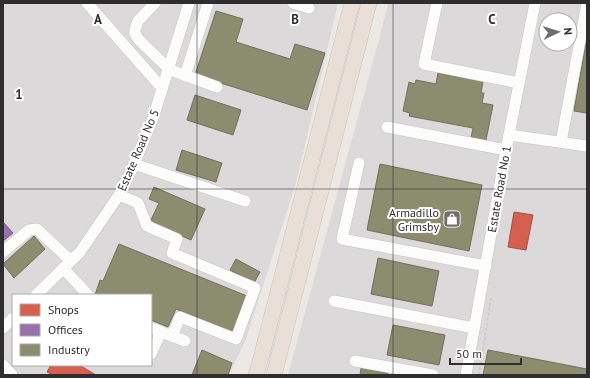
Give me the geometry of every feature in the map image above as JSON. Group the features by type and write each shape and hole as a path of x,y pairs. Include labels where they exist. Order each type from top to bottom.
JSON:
{"highway":[{"path":"256,375 352,3"},
{"path":"274,375 369,3"}],"street":[{"path":"88,3 162,88"},
{"path":"154,3 138,21 135,34 139,40 168,69 217,87"},
{"name":"Estate Road No 5","path":"37,294 80,252 119,194 134,164 153,118 189,3"},
{"path":"185,76 208,3"},
{"path":"293,3 309,8"},
{"path":"437,3 424,64 519,83"},
{"name":"Estate Road No 1","path":"466,375 534,3"},
{"path":"561,142 587,3"},
{"path":"387,127 506,150"},
{"path":"509,134 587,146"},
{"path":"359,163 342,239 486,266"},
{"path":"134,164 245,201"},
{"path":"119,194 138,203 147,226 177,239 172,253 255,288 236,339 180,317 172,336"},
{"path":"3,252 29,230 37,229 67,265 87,294"},
{"path":"334,301 474,328"},
{"path":"3,328 12,319"},
{"path":"152,349 156,330 185,341"},
{"path":"355,361 433,375"},
{"path":"3,365 12,375"}],"shaded area":[{"path":"3,3 338,3 296,183 246,339 229,375 3,375"},
{"path":"388,3 587,3 587,375 288,375"}],"building: Shops":[{"path":"514,212 533,215 526,250 508,247"},
{"path":"50,366 81,366 96,375 53,375 47,372"}],"building: Offices":[{"path":"3,222 13,233 3,241"}],"building: Industry":[{"path":"216,11 243,19 236,42 290,59 295,44 325,53 307,110 195,75"},
{"path":"587,37 587,113 574,111"},
{"path":"438,73 483,81 481,93 484,93 482,103 493,105 486,140 471,138 473,128 409,116 410,113 403,111 409,82 415,84 416,80 436,84"},
{"path":"195,95 241,110 233,135 187,120"},
{"path":"182,150 222,163 216,182 176,170"},
{"path":"380,164 482,185 469,251 367,230"},
{"path":"154,187 205,209 191,240 150,222 159,203 149,199"},
{"path":"34,236 45,249 14,278 3,264"},
{"path":"119,244 247,296 233,332 176,309 168,327 152,320 152,294 95,294 100,280 103,281"},
{"path":"378,258 439,271 432,306 371,294"},
{"path":"236,259 260,272 254,283 230,270"},
{"path":"393,325 445,335 439,365 387,355"},
{"path":"202,350 232,363 228,375 192,375"},
{"path":"488,350 587,369 587,375 483,375"},
{"path":"361,368 388,373 387,375 360,375"}],"place":[{"name":"Armadillo Grimsby","path":"452,219"}]}
